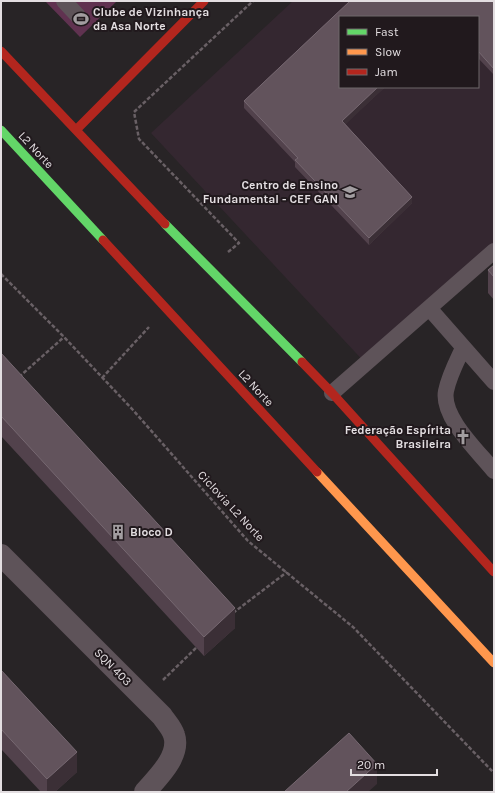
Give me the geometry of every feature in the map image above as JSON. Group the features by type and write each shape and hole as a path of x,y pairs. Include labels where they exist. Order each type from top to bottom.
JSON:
{"main road":[{"path":"76,130 204,1"},
{"path":"1,51 144,203 332,393 494,572"},
{"name":"L2 Norte","path":"1,130 494,663"}],"street":[{"name":"SQN 403","path":"1,555 162,716 171,728 174,735 175,749 169,762 145,792"}],"lane":[{"path":"64,1 78,16"},
{"path":"332,393 494,251"},
{"path":"429,308 494,382"},
{"path":"463,348 450,376 446,392 448,408 454,422 494,471"}],"path":[{"path":"239,243 139,139 134,112 253,1"},
{"name":"Ciclovia L2 Norte","path":"1,274 64,337 133,410 248,541 353,627 494,773"},
{"path":"102,378 166,309"},
{"path":"16,379 64,337"},
{"path":"233,613 287,572"},
{"path":"145,699 197,647"}],"shaded area":[{"name":"Clube de Vizinhança da Asa Norte","path":"45,1 117,1 80,37"},
{"name":"Centro de Ensino Fundamental - CEF GAN","path":"293,1 494,1 494,252 369,367 151,133"}],"building":[{"path":"350,1 494,1 494,69 479,52 479,16 339,16 339,88 377,88 342,121 412,197 369,238 295,160 298,158 244,101"},
{"path":"494,265 494,277 488,270"},
{"name":"Bloco D","path":"1,353 235,608 204,637 1,416"},
{"path":"1,670 77,752 47,779 1,729"},
{"path":"349,733 377,764 346,792 284,792"}],"traffic: fast":[{"path":"1,130 103,240"},
{"path":"165,224 302,362"}],"traffic: slow":[{"path":"317,472 494,663"}],"traffic: jam":[{"path":"76,130 204,1"},
{"path":"1,51 165,224"},
{"path":"103,240 317,472"},
{"path":"302,362 332,393 494,572"}],"place":[{"name":"Clube de Vizinhança da Asa Norte","path":"81,19"},
{"name":"Centro de Ensino Fundamental - CEF GAN","path":"350,192"},
{"name":"Federação Espírita Brasileira","path":"463,437"},
{"name":"Bloco D","path":"118,532"}]}
